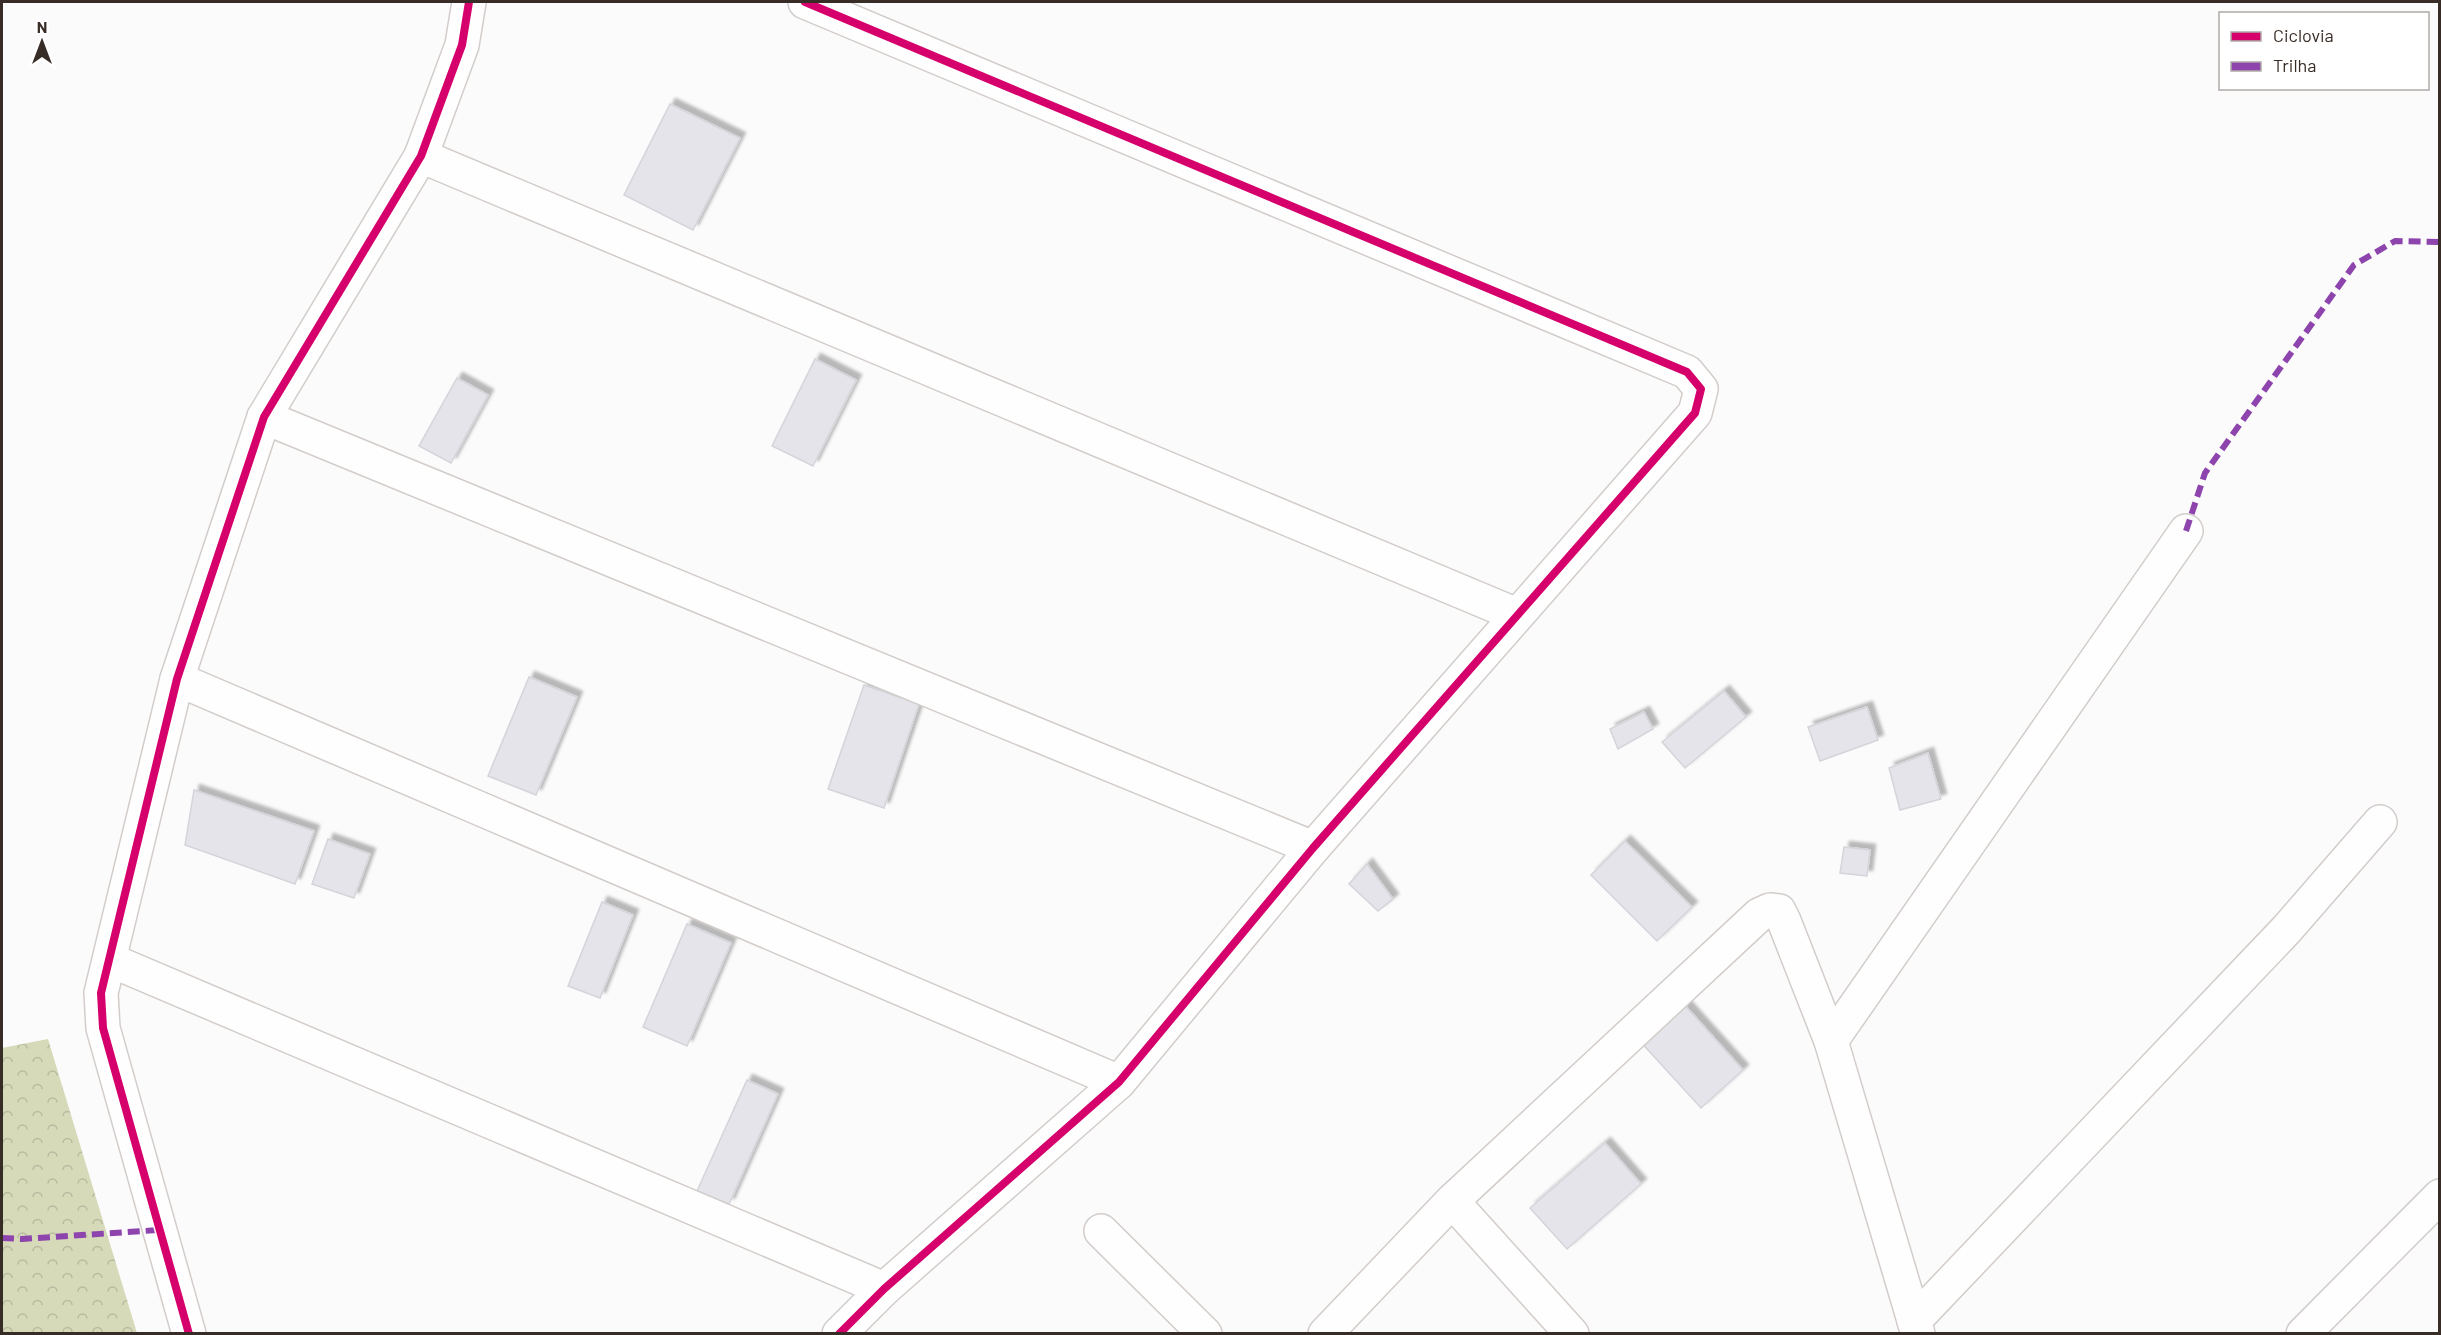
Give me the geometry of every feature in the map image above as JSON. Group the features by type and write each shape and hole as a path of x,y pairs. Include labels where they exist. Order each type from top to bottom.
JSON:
{"street":[{"path":"193,1332 103,1028 101,993 177,679 264,417 421,156 462,45 469,2"},
{"path":"805,2 1687,372 1701,389 1695,413 1313,849 1119,1082 884,1289 839,1334"},
{"path":"421,156 1517,615"},
{"path":"264,417 1313,849"},
{"path":"1832,1041 2186,531"},
{"path":"177,679 1119,1082"},
{"path":"1916,1327 2287,929 2380,822"},
{"path":"1325,1334 1452,1201 1759,915 1770,910 1779,911 1784,921 1832,1041 1916,1327"},
{"path":"110,960 884,1289"},
{"path":"2304,1334 2439,1196"},
{"path":"1452,1201 1572,1334"},
{"path":"1101,1232 1205,1334"}],"green space":[{"path":"48,1039 137,1333 2,1333 2,1048"}],"building":[{"path":"670,104 740,138 693,230 624,195"},
{"path":"815,359 856,380 813,466 772,446"},
{"path":"457,378 488,395 451,463 419,446"},
{"path":"529,677 577,697 536,795 488,776"},
{"path":"864,685 919,704 884,808 828,789"},
{"path":"1724,691 1746,717 1685,768 1662,742"},
{"path":"1867,707 1878,740 1820,761 1808,727"},
{"path":"1644,712 1653,729 1618,749 1610,729"},
{"path":"1928,753 1941,799 1900,810 1889,768"},
{"path":"194,790 314,831 295,884 185,845"},
{"path":"328,839 370,854 354,898 312,884"},
{"path":"1625,841 1692,907 1657,941 1591,875"},
{"path":"1844,847 1870,850 1867,876 1840,873"},
{"path":"1367,864 1393,899 1378,911 1349,884"},
{"path":"602,902 633,915 600,998 568,986"},
{"path":"687,924 731,943 687,1046 643,1027"},
{"path":"1680,1000 1743,1070 1701,1108 1637,1038"},
{"path":"747,1080 778,1094 729,1204 697,1191"},
{"path":"1605,1143 1641,1184 1567,1249 1530,1208"}],"marked path":[{"path":"2186,531 2205,473 2354,265 2395,241 2440,242"},
{"path":"2,1238 22,1239 159,1230"}],"cycle path":[{"path":"189,1334 103,1028 101,993 177,679 264,417 421,156 462,45 469,2"},
{"path":"805,2 1687,372 1701,389 1695,413 1313,848 1119,1082 884,1289 839,1334"}]}
